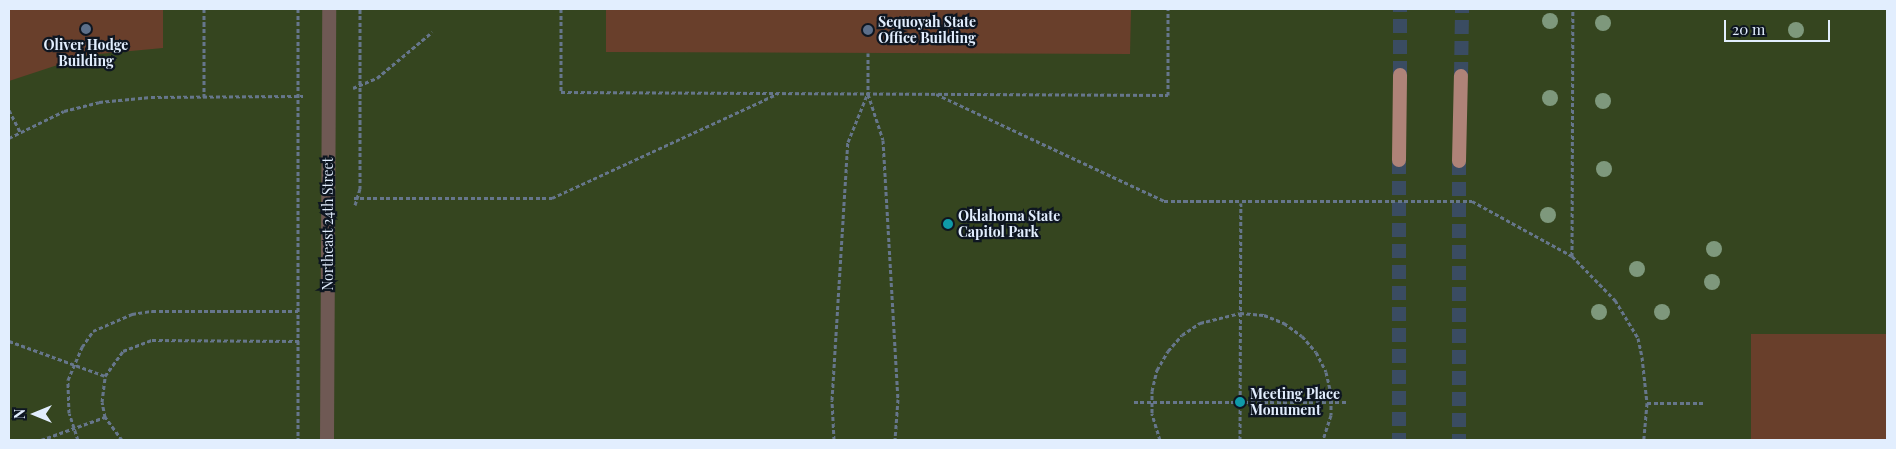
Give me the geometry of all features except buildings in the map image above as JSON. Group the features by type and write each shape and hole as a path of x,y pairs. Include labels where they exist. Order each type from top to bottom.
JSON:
{"main road":[{"path":"1399,160 1400,75"},
{"path":"1458,161 1462,76"}],"street":[{"name":"Northeast 24th Street","path":"328,440 329,9"}],"path":[{"path":"204,9 204,97"},
{"path":"298,9 298,440"},
{"path":"355,207 357,198 361,85 360,9"},
{"path":"561,9 561,92 1168,95 1168,9"},
{"path":"1572,256 1573,9"},
{"path":"9,138 64,111 98,102 151,97 298,97 329,93 361,85 377,78 432,32"},
{"path":"868,53 868,94 883,140 898,399 895,440"},
{"path":"298,198 552,198 777,93"},
{"path":"834,440 832,400 848,142 868,94"},
{"path":"936,94 1164,201 1241,203 1472,201 1572,256 1615,300 1638,338 1647,403 1644,440"},
{"path":"9,110 20,132"},
{"path":"1240,440 1241,203"},
{"path":"78,440 73,428 67,397 73,365 93,332 132,314 152,311 298,311"},
{"path":"1160,440 1152,402 1157,370 1182,335 1200,323 1240,313 1264,316 1284,323 1302,336 1326,372 1331,402 1323,440"},
{"path":"9,340 105,376"},
{"path":"122,440 105,417 102,402 105,376 123,351 152,340 299,341"},
{"path":"1134,402 1348,402"},
{"path":"1647,403 1705,403"},
{"path":"41,440 105,417"}],"green space":[{"name":"Oklahoma State Capitol Park","path":"9,9 1887,9 1887,440 9,440"}],"tunnel":[{"path":"1400,9 1400,75"},
{"path":"1461,76 1462,9"},
{"path":"1399,160 1399,440"},
{"path":"1459,161 1459,440"}],"place":[{"name":"Oliver Hodge Building","path":"86,29"},
{"name":"Sequoyah State Office Building","path":"868,30"},
{"name":"Oklahoma State Capitol Park","path":"948,224"},
{"name":"Meeting Place Monument","path":"1240,402"}]}
